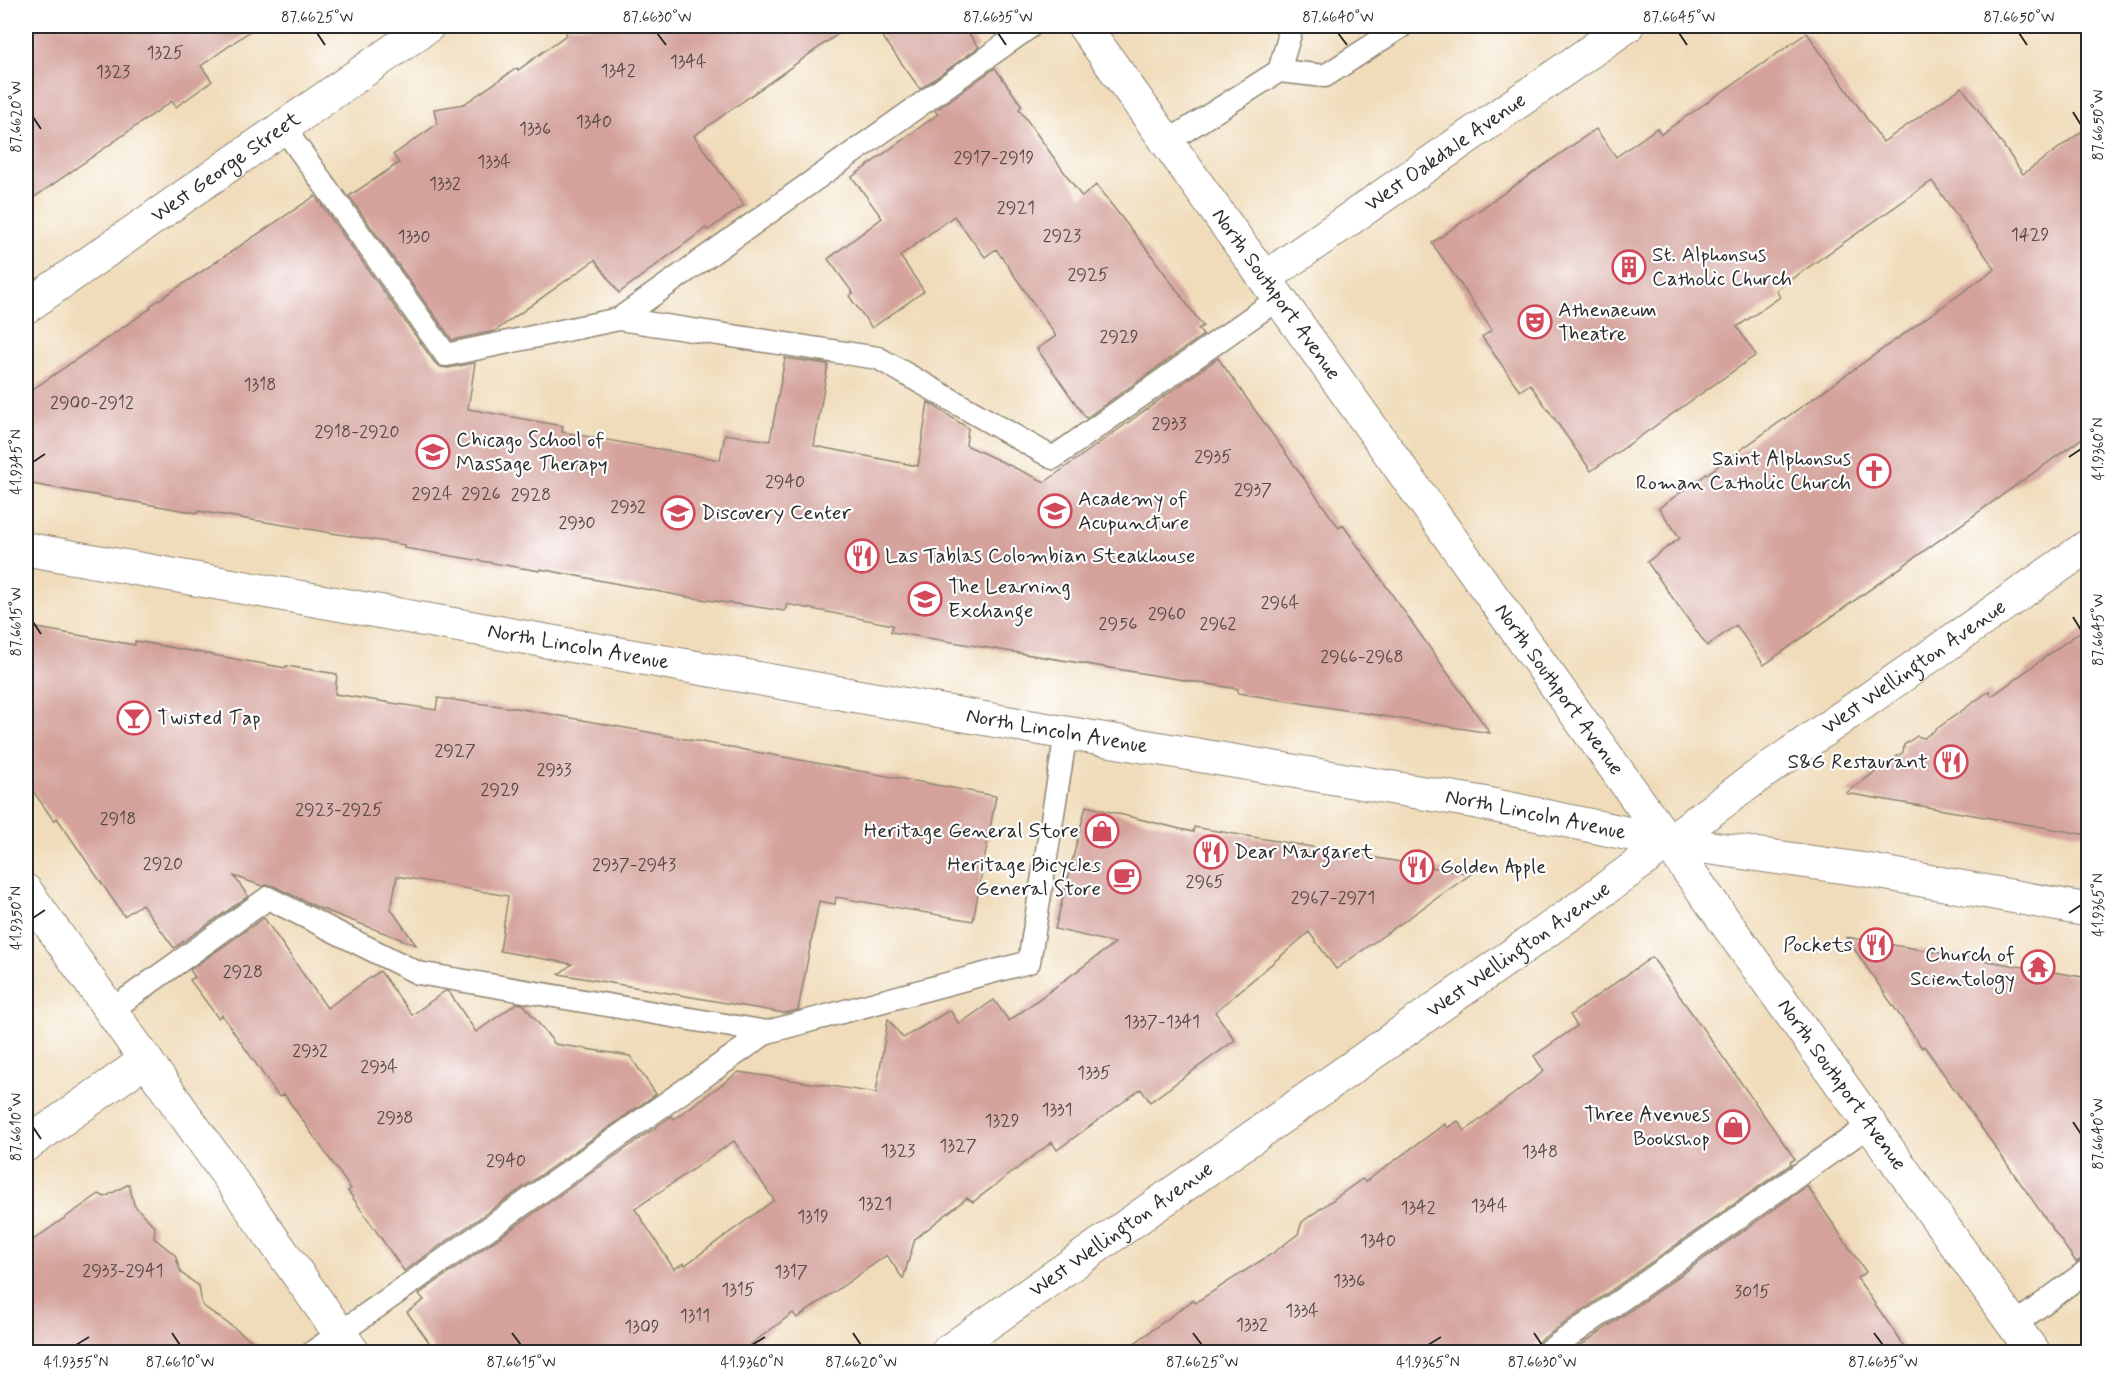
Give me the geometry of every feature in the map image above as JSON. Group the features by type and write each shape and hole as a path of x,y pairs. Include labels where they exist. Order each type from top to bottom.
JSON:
{"street":[{"name":"West George Street","path":"26,307 428,26"},
{"name":"North Southport Avenue","path":"1084,26 2033,1353"},
{"name":"West Oakdale Avenue","path":"1272,288 1627,26"},
{"name":"West Wellington Avenue","path":"947,1353 1570,914 1763,772 2088,546"},
{"name":"North Lincoln Avenue","path":"26,549 1066,733 1477,802 1669,842 1850,867 2088,910"},
{"path":"26,891 346,1343"},
{"path":"26,1145 146,1060"}],"lane":[{"path":"619,319 1031,26"},
{"path":"1279,70 1290,34 1285,26"},
{"path":"1167,142 1279,70 1325,76 1402,26"},
{"path":"283,127 446,355 619,319 878,358 1053,458 1272,288"},
{"path":"313,1353 346,1343 767,1032 1029,962 1066,733"},
{"path":"110,1011 267,898 418,973 767,1032"},
{"path":"1547,1353 1870,1125"},
{"path":"2014,1325 2088,1270"}],"building":[{"path":"26,26 257,26 201,66 212,81 176,107 172,101 26,203"},
{"path":"567,26 849,26 694,136 744,205 708,230 706,228 619,293 595,260 495,331 452,340 349,196 399,163 393,155 437,124 434,109 464,104 517,68 518,70 566,35"},
{"path":"875,26 963,26 979,47 920,89"},
{"path":"1807,33 1883,142 1962,87 2023,174 2088,127 2088,434 1764,665 1736,625 1707,646 1647,562 1680,538 1659,508 1995,269 1932,181 1776,290 1780,297 1737,327 1756,355 1591,471 1530,384 1520,391 1482,337 1492,330 1432,243 1596,129 1616,157 1657,128 1661,134"},
{"path":"995,68 1022,106 1019,109 1082,197 1096,185 1203,326 1198,329 1203,335 1086,418 1037,349 1056,336 996,249 985,257 954,216 900,256 924,291 872,328 849,296 853,293 828,259 882,218 852,177 938,114 935,111"},
{"path":"315,196 435,363 448,368 475,363 468,409 563,426 562,432 720,460 725,434 770,441 785,358 828,364 814,446 918,466 928,402 968,428 966,445 1045,482 1218,358 1339,528 1343,525 1490,733 1238,693 1238,689 891,632 893,625 787,604 785,611 687,597 540,569 540,571 404,548 405,545 198,511 198,513 26,483 26,394 151,308 150,306"},
{"path":"26,626 135,645 135,641 286,668 286,666 337,674 335,694 436,710 438,698 522,709 996,796 973,921 836,897 835,904 819,901 798,1010 784,1013 559,974 572,964 500,951 508,896 397,876 391,909 416,945 319,908 274,886 262,886 234,876 248,896 174,948 142,904 124,916 57,818 54,821 26,781"},
{"path":"2088,626 2088,835 1846,793 1903,752 1904,745 1917,736 1924,738 1989,691 1992,696"},
{"path":"1086,806 1193,832 1194,827 1471,874 1336,969 1309,932 1215,1012 1235,1040 1150,1102 1141,1089 1057,1150 1052,1142 973,1202 967,1198 915,1239 903,1279 887,1255 797,1318 793,1313 739,1353 437,1353 407,1312 424,1300 419,1294 672,1116 674,1119 739,1072 876,1093 888,1019 903,1038 950,1010 959,1024 994,1000 1009,1021 1115,943 1055,929","holes":["734,1141 774,1200 685,1265 684,1263 674,1269 635,1209"]},
{"path":"264,918 327,1008 380,971 412,1015 445,991 449,992 476,1032 517,1003 524,1005 555,1044 630,1056 656,1094 404,1271 348,1191 351,1189 284,1094 279,1097 222,1015 218,1018 190,980 195,977 190,970"},
{"path":"1846,937 2088,978 2088,1257 2076,1262 1924,1046 1922,1048"},
{"path":"1652,957 1795,1159 1790,1162 1791,1164 1539,1341 1534,1353 1121,1353 1193,1300 1195,1303 1273,1253 1298,1234 1302,1222 1362,1179 1365,1182 1445,1124 1447,1128 1458,1121 1465,1131 1544,1071 1534,1056 1577,1026 1570,1015"},
{"path":"129,1184 134,1205 155,1227 154,1238 175,1255 181,1273 199,1286 202,1305 269,1353 26,1353 26,1245 99,1194 105,1197"},
{"path":"1807,1186 1866,1272 1857,1278 1909,1353 1570,1353"}],"place":[{"name":"St. Alphonsus Catholic Church","path":"1629,267"},
{"name":"Athenaeum Theatre","path":"1535,322"},
{"name":"Chicago School of Massage Therapy","path":"433,452"},
{"name":"Saint Alphonsus Roman Catholic Church","path":"1874,471"},
{"name":"Academy of Acupuncture","path":"1055,511"},
{"name":"Discovery Center","path":"678,513"},
{"name":"Las Tablas Colombian Steakhouse","path":"862,556"},
{"name":"The Learning Exchange","path":"925,599"},
{"name":"Twisted Tap","path":"134,718"},
{"name":"S&G Restaurant","path":"1951,762"},
{"name":"Heritage General Store","path":"1102,831"},
{"name":"Dear Margaret","path":"1211,852"},
{"name":"Golden Apple","path":"1417,867"},
{"name":"Heritage Bicycles General Store","path":"1124,877"},
{"name":"Pockets","path":"1876,945"},
{"name":"Church of Scientology","path":"2038,967"},
{"name":"Three Avenues Bookshop","path":"1733,1127"}]}
